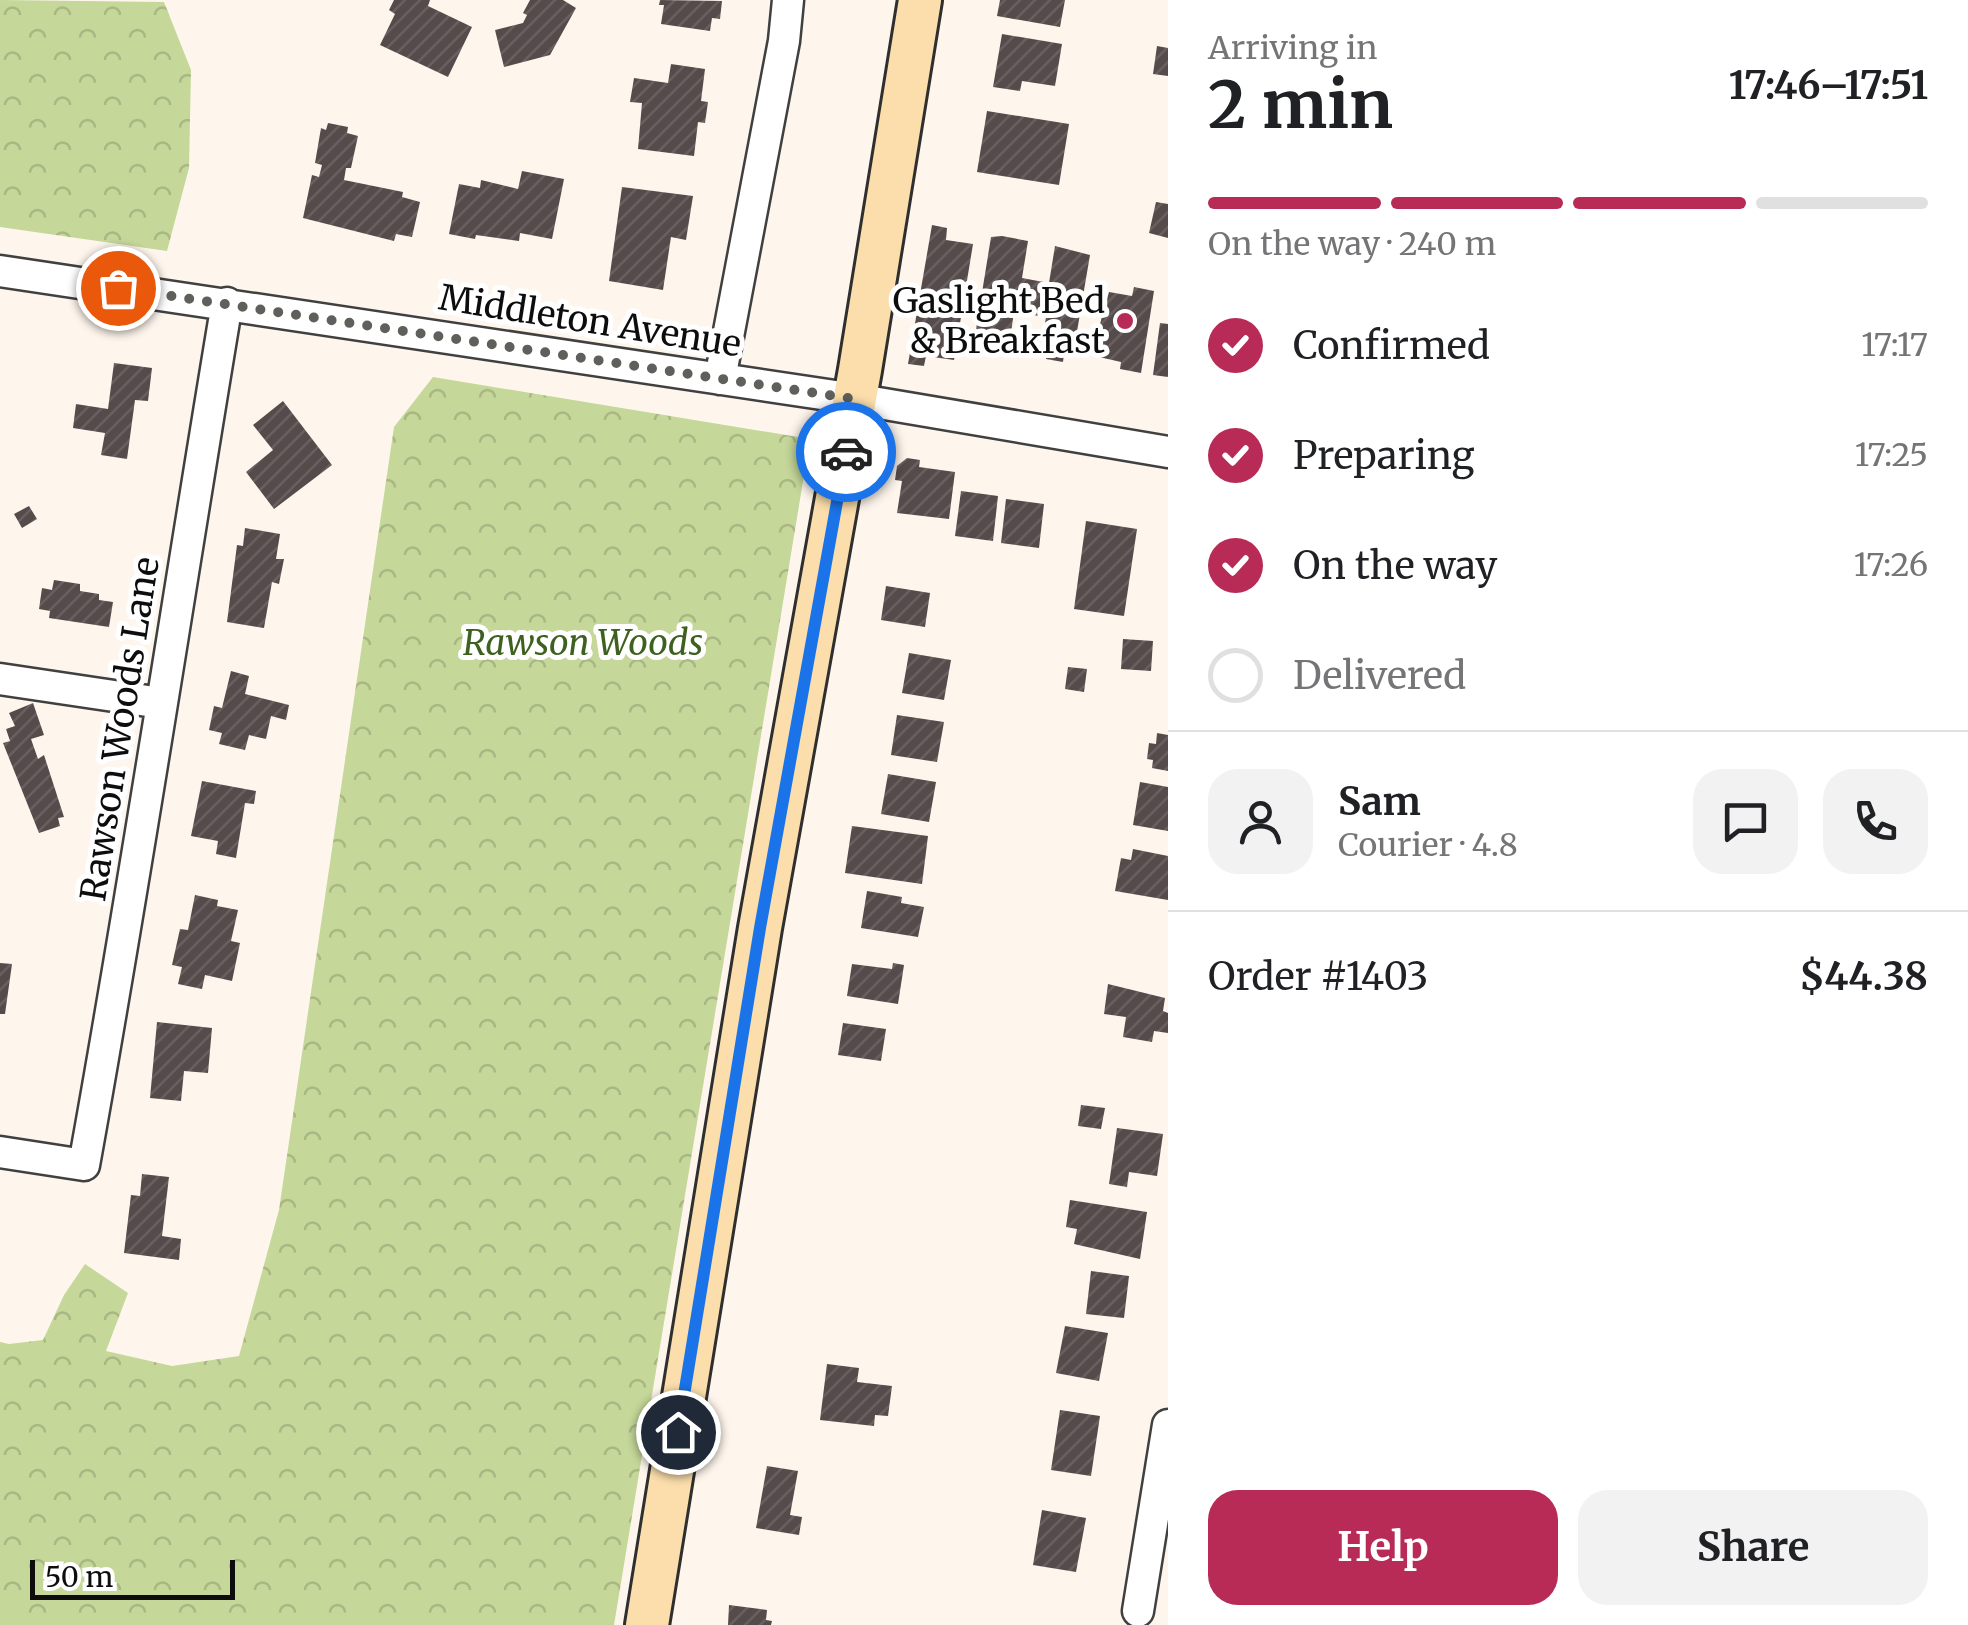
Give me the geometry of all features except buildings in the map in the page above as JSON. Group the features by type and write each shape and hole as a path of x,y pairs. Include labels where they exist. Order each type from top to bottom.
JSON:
{"street":[{"path":"720,380 784,41 788,0"},
{"path":"647,1625 760,928 855,399 920,0"},
{"name":"Middleton Avenue","path":"0,271 855,399 1168,452"},
{"name":"Rawson Woods Lane","path":"0,1152 84,1165 132,900 160,703 227,303"},
{"path":"0,679 160,703"},
{"path":"1138,1612 1168,1425"}],"green space":[{"path":"0,0 164,2 191,70 189,168 167,251 0,227"},
{"name":"Rawson Woods","path":"433,377 810,439 614,1625 0,1625 0,1342 43,1340 64,1295 85,1264 128,1293 106,1351 172,1366 239,1356 279,1210 394,427"}],"way so far":[{"path":"118,288 855,399 846,452"}],"place":[{"name":"Gaslight Bed & Breakfast","path":"1125,321"}],"route":[{"path":"678,1432 760,928 846,452"}]}
